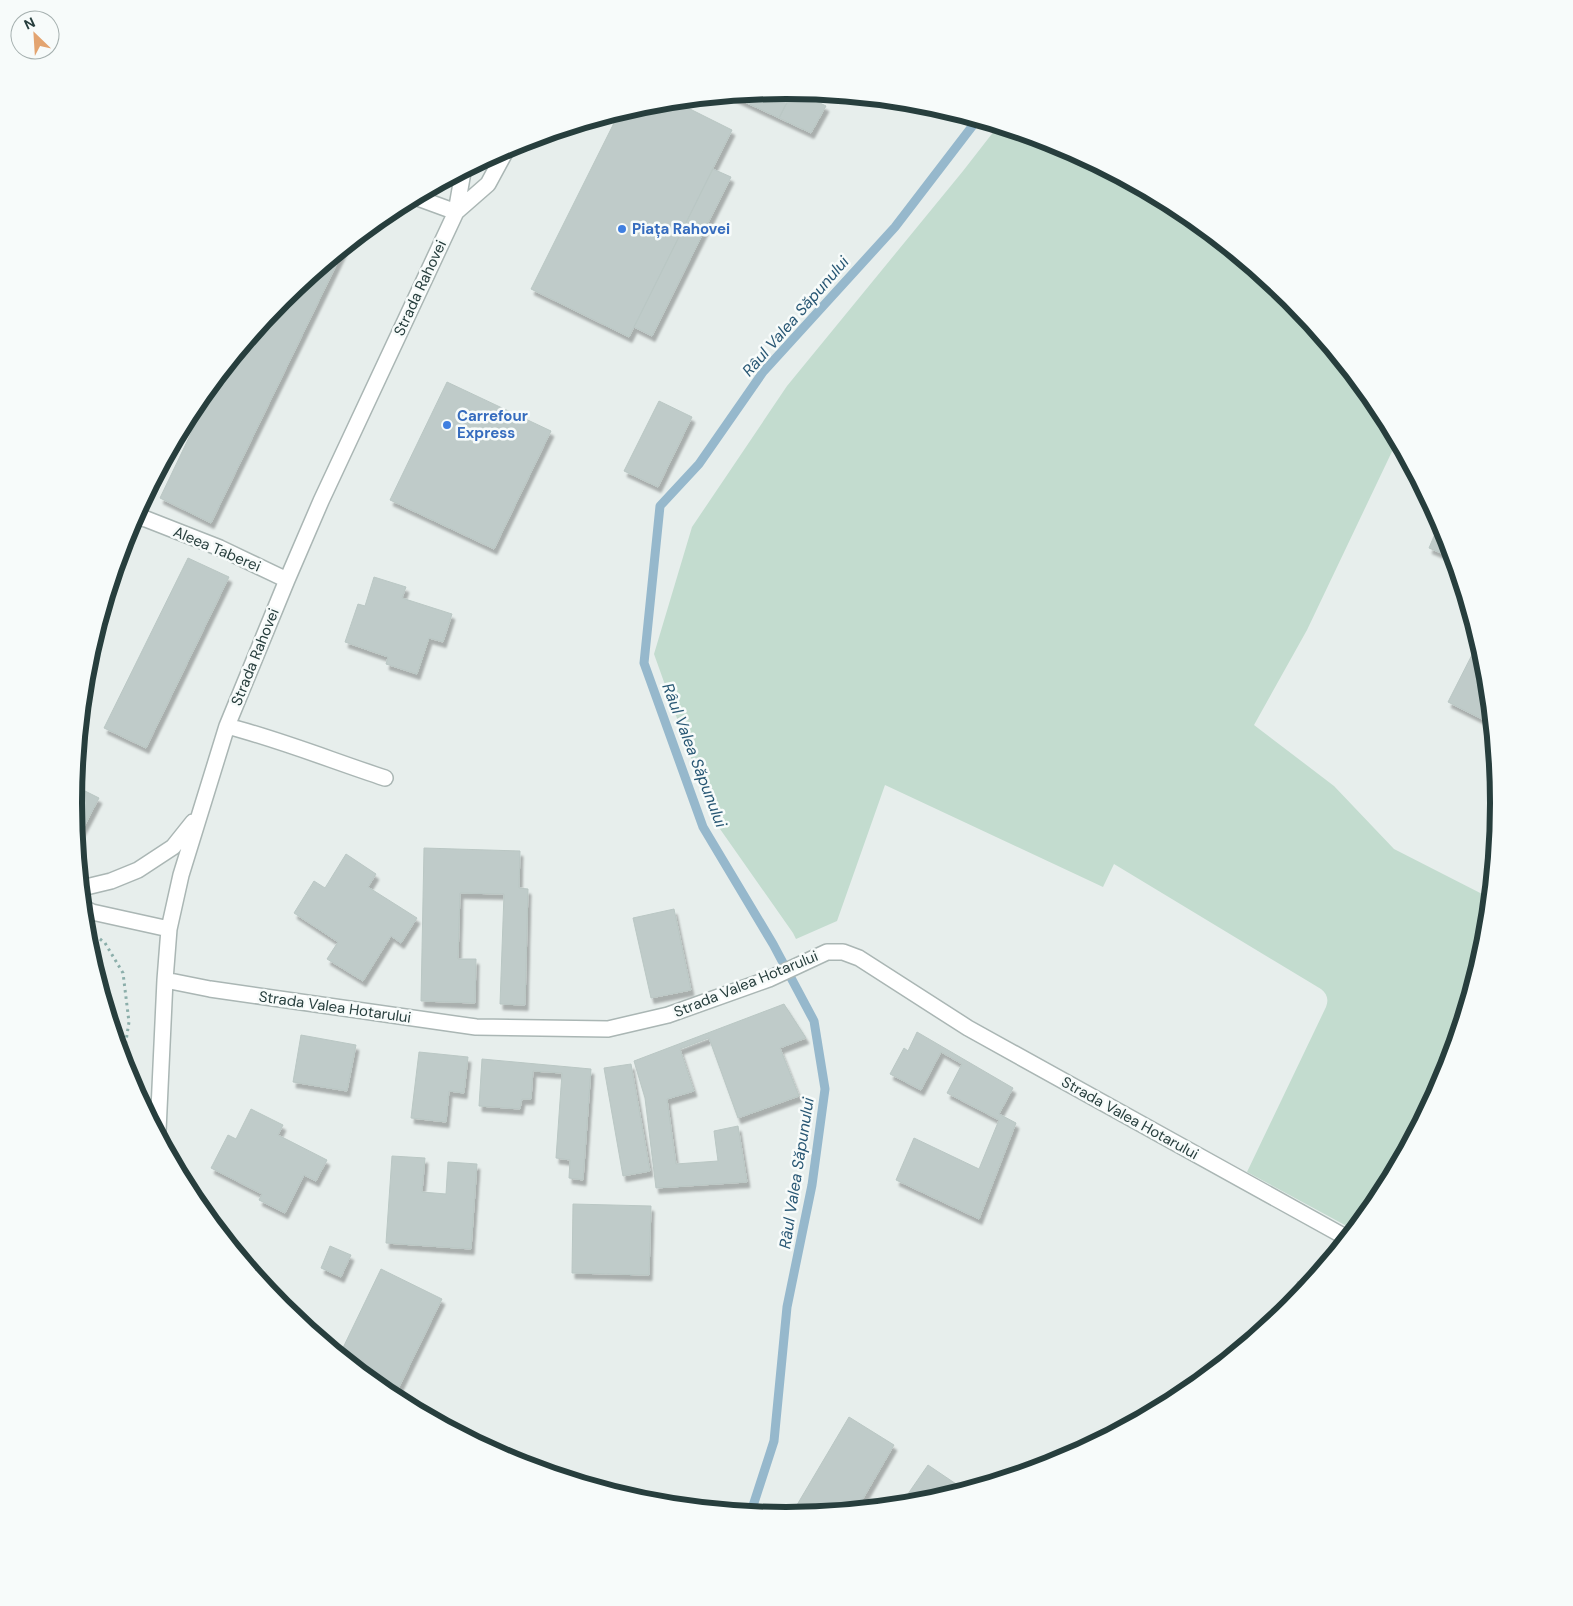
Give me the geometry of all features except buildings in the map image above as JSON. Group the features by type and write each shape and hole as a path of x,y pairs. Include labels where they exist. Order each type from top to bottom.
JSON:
{"street":[{"name":"Strada Rahovei","path":"456,212 488,184 501,160"},
{"name":"Strada Rahovei","path":"158,1120 164,980 169,929 181,875 227,726 321,501 456,212 462,179"},
{"path":"424,200 456,212"},
{"name":"Aleea Taberei","path":"143,519 220,548 287,580"},
{"path":"227,726 266,736 323,758 385,778"},
{"path":"88,886 110,881 138,870 173,847 198,818"},
{"path":"92,912 169,929"},
{"name":"Strada Valea Hotarului","path":"164,980 476,1027 608,1029 668,1015 768,979 827,952 843,952 858,958 968,1028 1342,1235"}],"path":[{"path":"98,938 105,943 123,973 129,1022 126,1044"}],"green space":[{"path":"994,131 1056,153 1098,172 1139,193 1178,218 1215,244 1251,274 1316,339 1345,374 1394,448 1307,630 1254,725 1334,786 1394,849 1484,895 1467,985 1437,1072 1418,1114 1396,1155 1349,1227 1247,1172 1326,1007 1327,997 1321,989 1114,864 1103,887 885,785 837,921 796,939 713,819 654,654 692,527 787,386"}],"waterway":[{"name":"Râul Valea Săpunului","path":"753,1506 774,1441 787,1307 812,1185 825,1089 814,1021 773,944 703,827 644,663 660,506 699,464 763,372 895,227 974,124"}],"place":[{"name":"Piața Rahovei","path":"622,229"},
{"name":"Carrefour Express","path":"447,425"}]}
